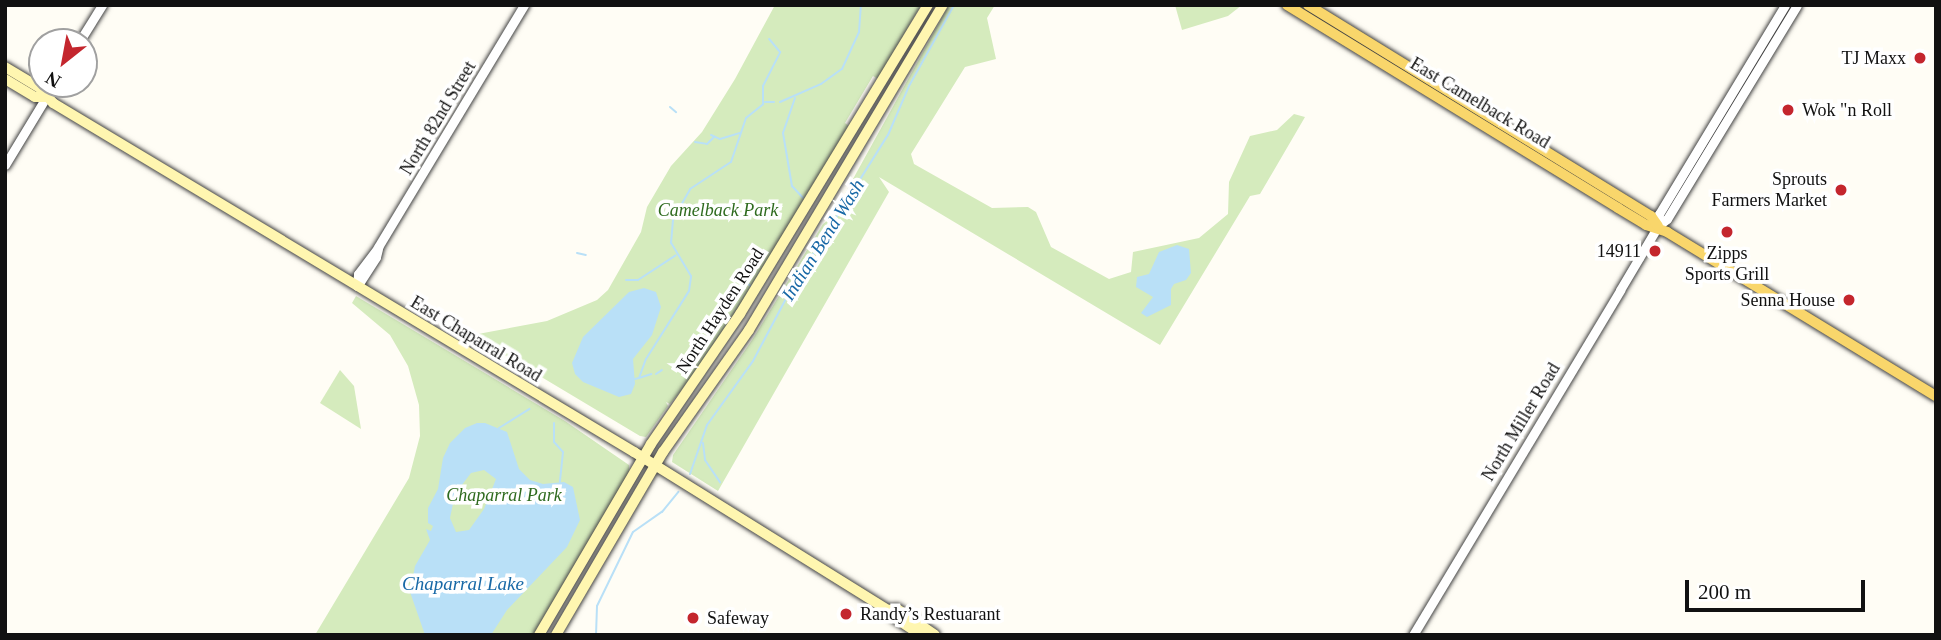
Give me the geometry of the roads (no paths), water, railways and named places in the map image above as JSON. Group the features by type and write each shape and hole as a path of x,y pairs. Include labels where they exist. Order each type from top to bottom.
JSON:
{"main road":[{"name":"North Hayden Road","path":"539,635 643,458 740,314 928,5"},
{"name":"North Hayden Road","path":"556,635 655,466 748,330 943,5"},
{"name":"East Camelback Road","path":"1287,5 1425,84"},
{"name":"East Camelback Road","path":"1308,5 1425,84 1646,225 1658,226 1936,396"},
{"name":"East Chaparral Road","path":"5,67 28,81"},
{"name":"East Chaparral Road","path":"5,79 28,93"},
{"name":"East Chaparral Road","path":"48,98 643,458 888,610 921,635"},
{"name":"East Chaparral Road","path":"888,610 897,609 935,635"}],"street":[{"path":"88,28 102,5"},
{"name":"North 82nd Street","path":"357,286 358,274 378,247 524,5"},
{"name":"North Miller Road","path":"1658,226 1660,214 1785,5"},
{"name":"North Miller Road","path":"1413,635 1658,226 1667,219 1797,5"},
{"path":"5,165 45,98"}],"water":[{"path":"1177,245 1189,249 1191,273 1186,280 1174,284 1171,289 1171,305 1147,317 1141,313 1153,297 1136,287 1137,277 1149,274 1159,252"},
{"path":"644,288 656,292 661,307 652,335 633,359 635,384 631,394 619,397 583,382 575,374 572,363 583,337 629,292"},
{"name":"Chaparral Lake","path":"485,423 507,432 519,469 530,480 543,484 564,482 573,487 580,520 567,547 507,610 491,635 425,635 410,592 415,566 430,540 426,529 431,531 433,526 428,523 428,508 438,489 443,458 450,443 465,428","holes":["484,470 496,479 484,509 469,530 456,532 450,518 455,494 471,473"]}],"waterway":[{"path":"780,102 821,84 842,69 859,32 861,5"},
{"name":"Indian Bend Wash","path":"690,474 707,425 753,361 790,291 888,135 909,86 954,5"},
{"path":"635,379 639,378 646,359 689,291 691,276 671,243 673,219 690,189 731,162 746,118 763,104 763,86 780,52 769,39"},
{"path":"795,98 783,133 792,186 803,198"},
{"path":"765,102 774,102"},
{"path":"670,107 676,112"},
{"path":"711,135 720,139 740,133"},
{"path":"695,142 707,144 714,137"},
{"path":"577,253 586,255"},
{"path":"626,280 638,280 676,255"},
{"path":"741,280 751,286"},
{"path":"656,374 662,370"},
{"path":"639,378 651,374"},
{"path":"499,428 530,409"},
{"path":"554,423 554,442 563,452 560,482"},
{"path":"703,443 705,460 720,482"},
{"name":"Indian Bend Wash","path":"596,635 597,606 633,532 662,512 678,492"}],"place":[{"name":"TJ Maxx","path":"1920,58"},
{"name":"Wok \"n Roll","path":"1788,110"},
{"name":"Sprouts Farmers Market","path":"1841,190"},
{"name":"Zipps Sports Grill","path":"1727,232"},
{"name":"14911","path":"1655,251"},
{"name":"Senna House","path":"1849,300"},
{"name":"Randy’s Restuarant","path":"846,614"},
{"name":"Safeway","path":"693,618"}],"park label":[{"name":"Camelback Park","path":"718,210"},
{"name":"Chaparral Park","path":"504,495"}]}
